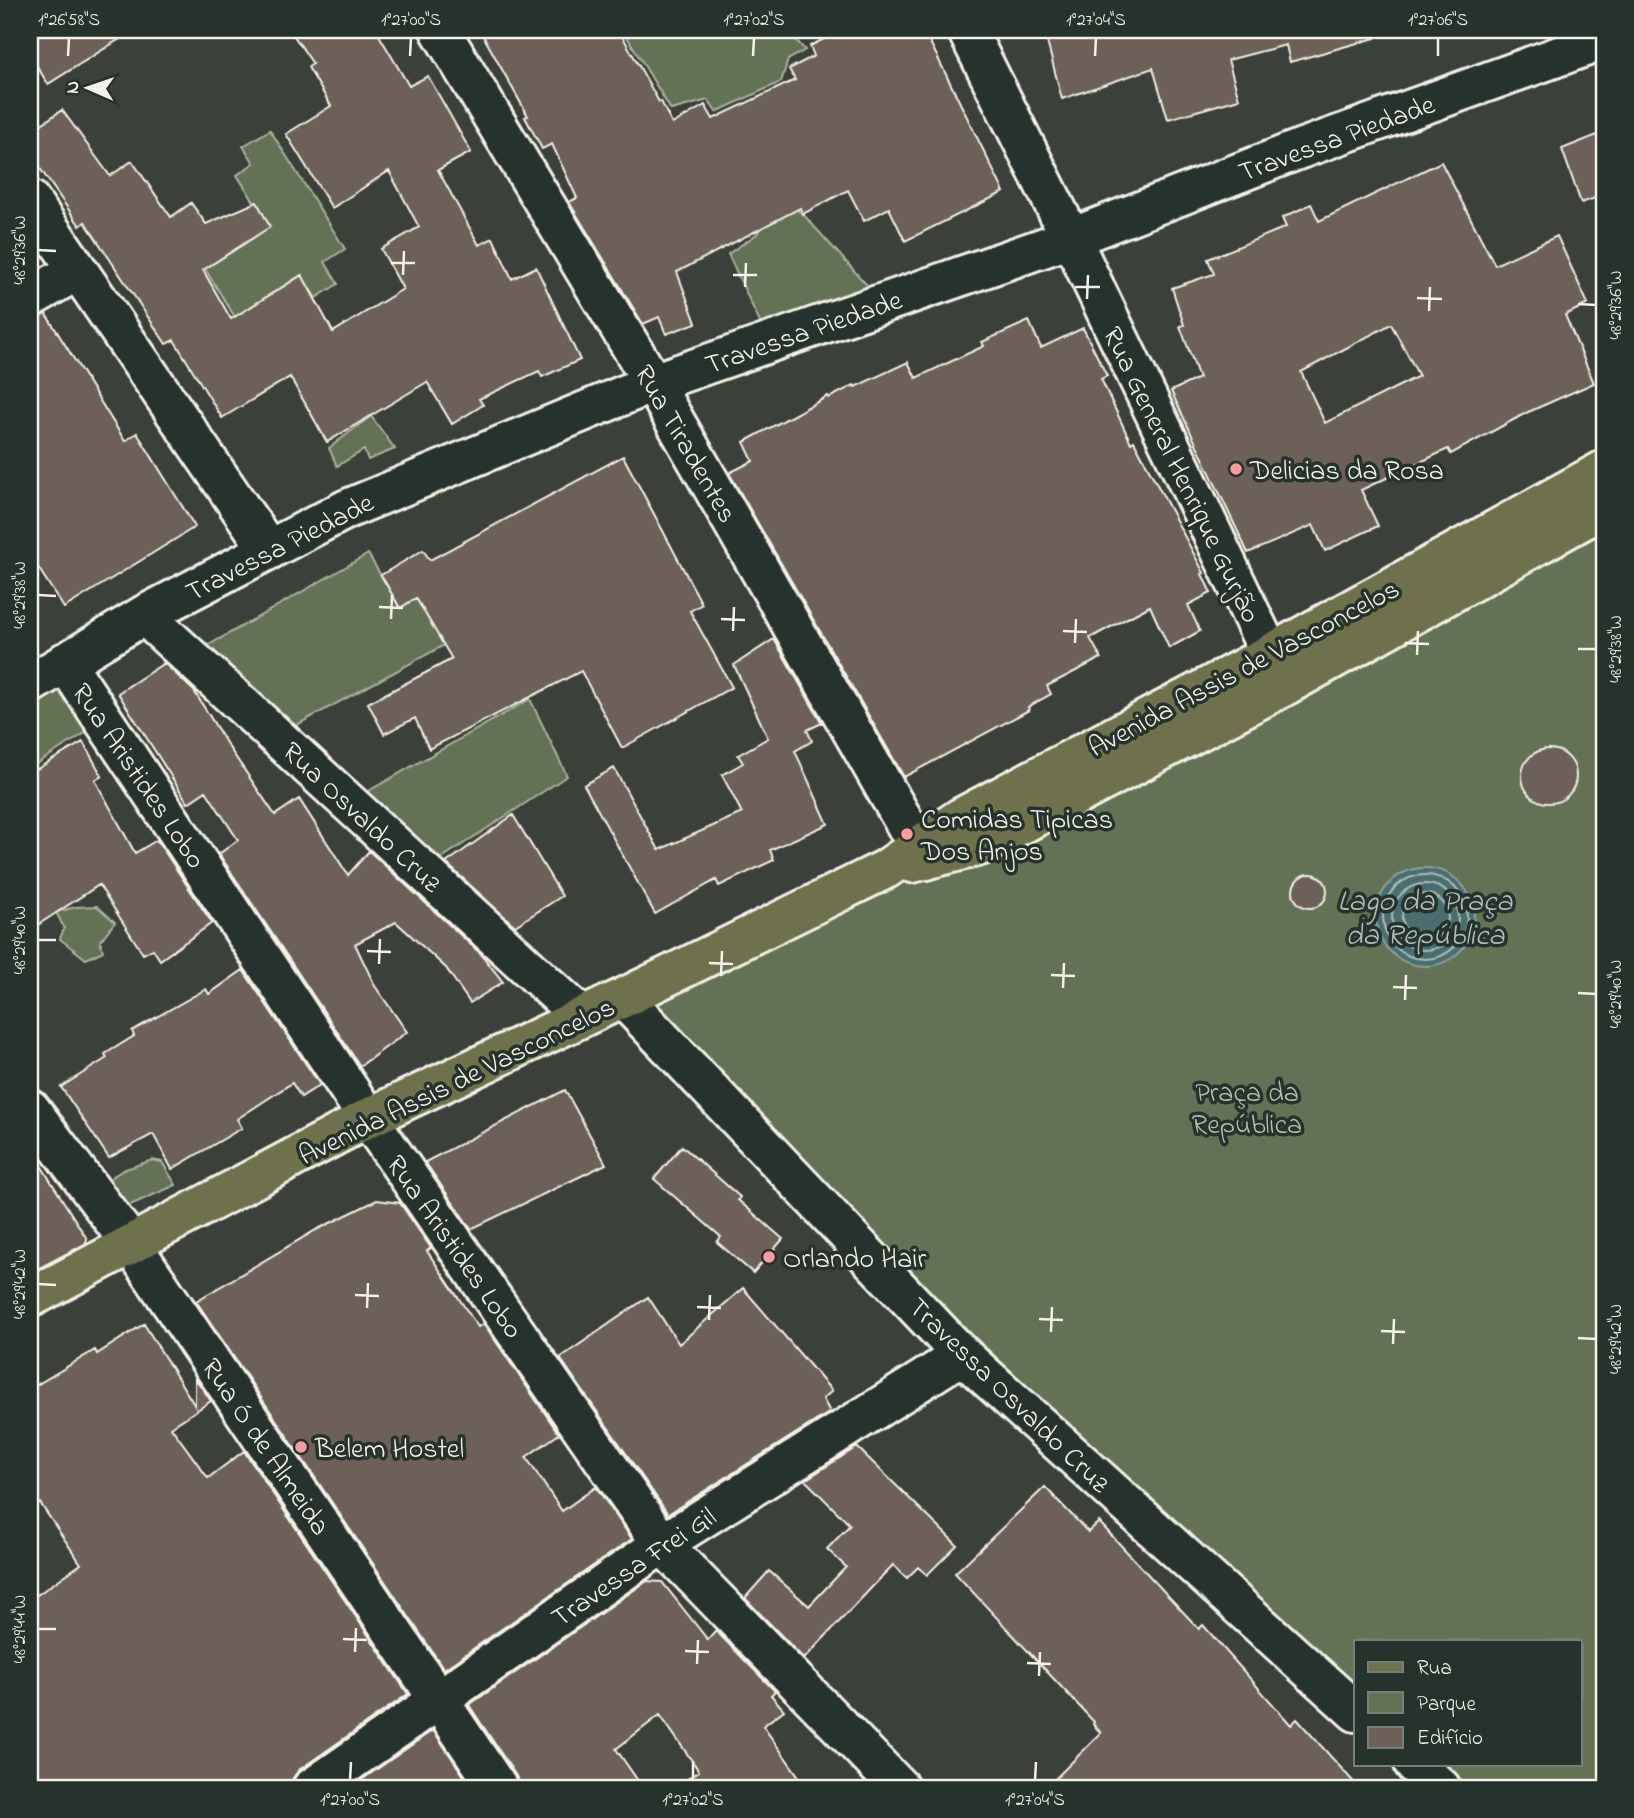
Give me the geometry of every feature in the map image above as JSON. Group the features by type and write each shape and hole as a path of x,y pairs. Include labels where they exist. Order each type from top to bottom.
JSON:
{"main road":[{"name":"Avenida Assis de Vasconcelos","path":"922,854 960,818 1270,654 1604,470"},
{"name":"Avenida Assis de Vasconcelos","path":"30,1298 368,1118 623,998 886,869 922,854 979,846 1285,686 1604,508"}],"street":[{"name":"Rua Tiradentes","path":"440,30 653,383 922,854"},
{"name":"Rua General Henrique Gurjão","path":"967,30 1071,238 1270,654"},
{"name":"Travessa Piedade","path":"30,684 144,615 347,509 653,383 1071,238 1300,149 1604,40"},
{"path":"30,200 269,550"},
{"path":"30,298 78,270"},
{"name":"Rua Osvaldo Cruz","path":"144,615 582,1017"},
{"name":"Rua Aristides Lobo","path":"65,662 368,1118 662,1544 900,1788"},
{"name":"Travessa Osvaldo Cruz","path":"623,998 962,1355 1354,1710"},
{"name":"Rua Ó de Almeida","path":"30,1109 132,1245 498,1788"},
{"name":"Travessa Frei Gil","path":"312,1788 662,1544 962,1355"},
{"path":"1416,1766 1441,1788"}],"green space":[{"path":"623,30 787,30 805,50 788,60 781,82 716,112 708,100 671,110"},
{"path":"270,130 345,249 325,262 338,284 316,298 301,275 235,317 205,269 270,227 237,175 254,163 243,146"},
{"path":"794,208 803,214 875,294 763,329 728,254 757,234 761,226"},
{"path":"371,416 395,449 368,460 364,450 337,466 329,448"},
{"name":"Praça da República","path":"1604,508 1604,1788 1450,1788 1426,1766 1582,1766 1582,1640 1354,1640 1354,1697 679,1056 623,998"},
{"path":"368,554 400,607 418,596 450,642 284,732 202,649"},
{"path":"61,677 93,728 30,768 30,697"},
{"path":"530,699 567,776 428,867 358,797"},
{"path":"97,906 115,922 100,941 103,951 86,959 60,939 64,928 56,912"},
{"path":"152,1160 162,1162 176,1185 114,1212 98,1186 123,1170"}],"water":[{"name":"Lago da Praça da República","path":"1425,868 1444,872 1460,882 1470,898 1474,917 1470,936 1460,952 1444,962 1425,966 1406,962 1390,952 1380,936 1376,917 1380,898 1390,882 1406,872"}],"building":[{"path":"30,30 134,30 48,84 30,55"},
{"path":"290,30 376,30 409,86 428,76 471,152 438,170 479,245 493,238 512,279 536,267 580,360 542,377 539,371 479,399 483,405 452,424 427,382 327,442 290,377 222,418 174,340 166,344 85,222 80,226 30,154 30,132 62,110 110,176 132,161 171,217 191,203 206,224 257,202 270,227 203,270 231,319 302,275 333,332 403,289 381,249 419,227 389,171 332,208 286,134 331,106 308,67 313,64"},
{"path":"480,30 619,30 672,124 705,105 713,119 795,80 789,69 814,56 810,46 842,30 924,30 1004,192 905,241 889,208 864,221 848,190 803,214 800,208 677,272 696,323 666,334 659,317 643,324 569,202 577,198 552,144 542,149 525,117 528,116"},
{"path":"1044,30 1373,30 1375,38 1290,62 1286,45 1228,60 1239,99 1168,119 1153,68 1062,99"},
{"path":"1597,135 1604,153 1604,195 1581,203 1562,149"},
{"path":"1441,162 1495,265 1557,236 1588,304 1565,315 1594,383 1526,413 1451,454 1448,449 1361,490 1378,526 1325,551 1313,525 1248,553 1171,391 1199,378 1180,326 1184,325 1172,288 1214,274 1208,259 1286,227 1282,218 1311,204 1319,221","holes":["1391,324 1419,376 1325,423 1301,372"]},
{"path":"46,314 125,441 137,433 195,527 64,608 30,555 30,320"},
{"path":"1029,321 1041,348 1083,328 1107,376 1101,379 1131,443 1134,441 1204,573 1202,574 1211,593 1188,605 1200,631 1169,648 1150,606 1090,638 1101,658 1047,686 1051,694 1028,707 1029,710 904,777 729,473 753,461 744,442 828,396 829,398 854,385 855,387 908,362 916,378 984,346 982,342"},
{"path":"623,456 702,604 690,611 732,687 622,748 581,671 429,749 415,718 384,734 368,703 452,659 416,598 400,608 381,575 423,550 430,560"},
{"path":"774,639 822,723 807,730 812,741 795,751 828,824 770,850 774,860 719,886 716,880 655,914 584,785 614,768 659,850 742,813 722,775 743,763 738,755 768,738 734,665"},
{"path":"164,663 194,691 275,815 299,799 348,875 369,851 481,954 503,982 470,1003 446,968 396,922 355,944 375,986 407,1032 360,1066 219,854 238,840 206,791 188,803 118,693"},
{"path":"83,742 102,776 95,780 135,853 157,840 212,923 160,960 153,949 143,954 99,885 30,930 30,773"},
{"path":"1549,749 1568,757 1576,776 1568,795 1549,803 1530,795 1522,776 1530,757"},
{"path":"513,815 562,896 515,926 446,863"},
{"path":"1310,874 1322,879 1327,891 1322,903 1310,908 1298,903 1293,891 1298,879"},
{"path":"243,970 320,1085 301,1097 292,1083 237,1119 242,1128 172,1169 153,1134 109,1158 61,1087 107,1058 105,1054 134,1036 132,1031 206,989 209,994"},
{"path":"565,1090 606,1164 471,1229 425,1162"},
{"path":"682,1146 783,1239 753,1273 717,1242 721,1237 654,1179"},
{"path":"30,1148 87,1239 85,1244 30,1273"},
{"path":"377,1200 400,1203 431,1248 427,1251 478,1327 484,1324 559,1434 526,1457 562,1511 596,1487 632,1539 444,1669 196,1301 316,1230"},
{"path":"743,1288 832,1391 823,1399 830,1412 668,1514 560,1358 648,1297 679,1344"},
{"path":"144,1324 195,1406 195,1378 211,1401 171,1427 208,1478 244,1451 408,1694 299,1770 290,1788 30,1788 30,1600 81,1564 40,1503 30,1509 30,1389 95,1350 97,1354"},
{"path":"857,1447 957,1545 927,1575 918,1567 907,1578 893,1565 804,1659 745,1598 769,1571 809,1606 846,1567 827,1549 850,1525 805,1480"},
{"path":"1045,1487 1088,1532 1099,1522 1199,1629 1203,1625 1291,1725 1297,1719 1359,1788 1046,1788 1101,1733 1094,1722 955,1573"},
{"path":"647,1581 662,1582 708,1640 716,1631 775,1691 771,1695 784,1710 763,1726 807,1788 674,1788 699,1771 660,1715 616,1749 643,1788 520,1788 516,1776 469,1705"},
{"path":"433,1730 472,1788 350,1788"}],"place":[{"name":"Delicias da Rosa","path":"1236,469"},
{"name":"Comidas Tipicas Dos Anjos","path":"907,834"},
{"name":"Orlando Hair","path":"769,1257"},
{"name":"Belem Hostel","path":"301,1447"}]}
